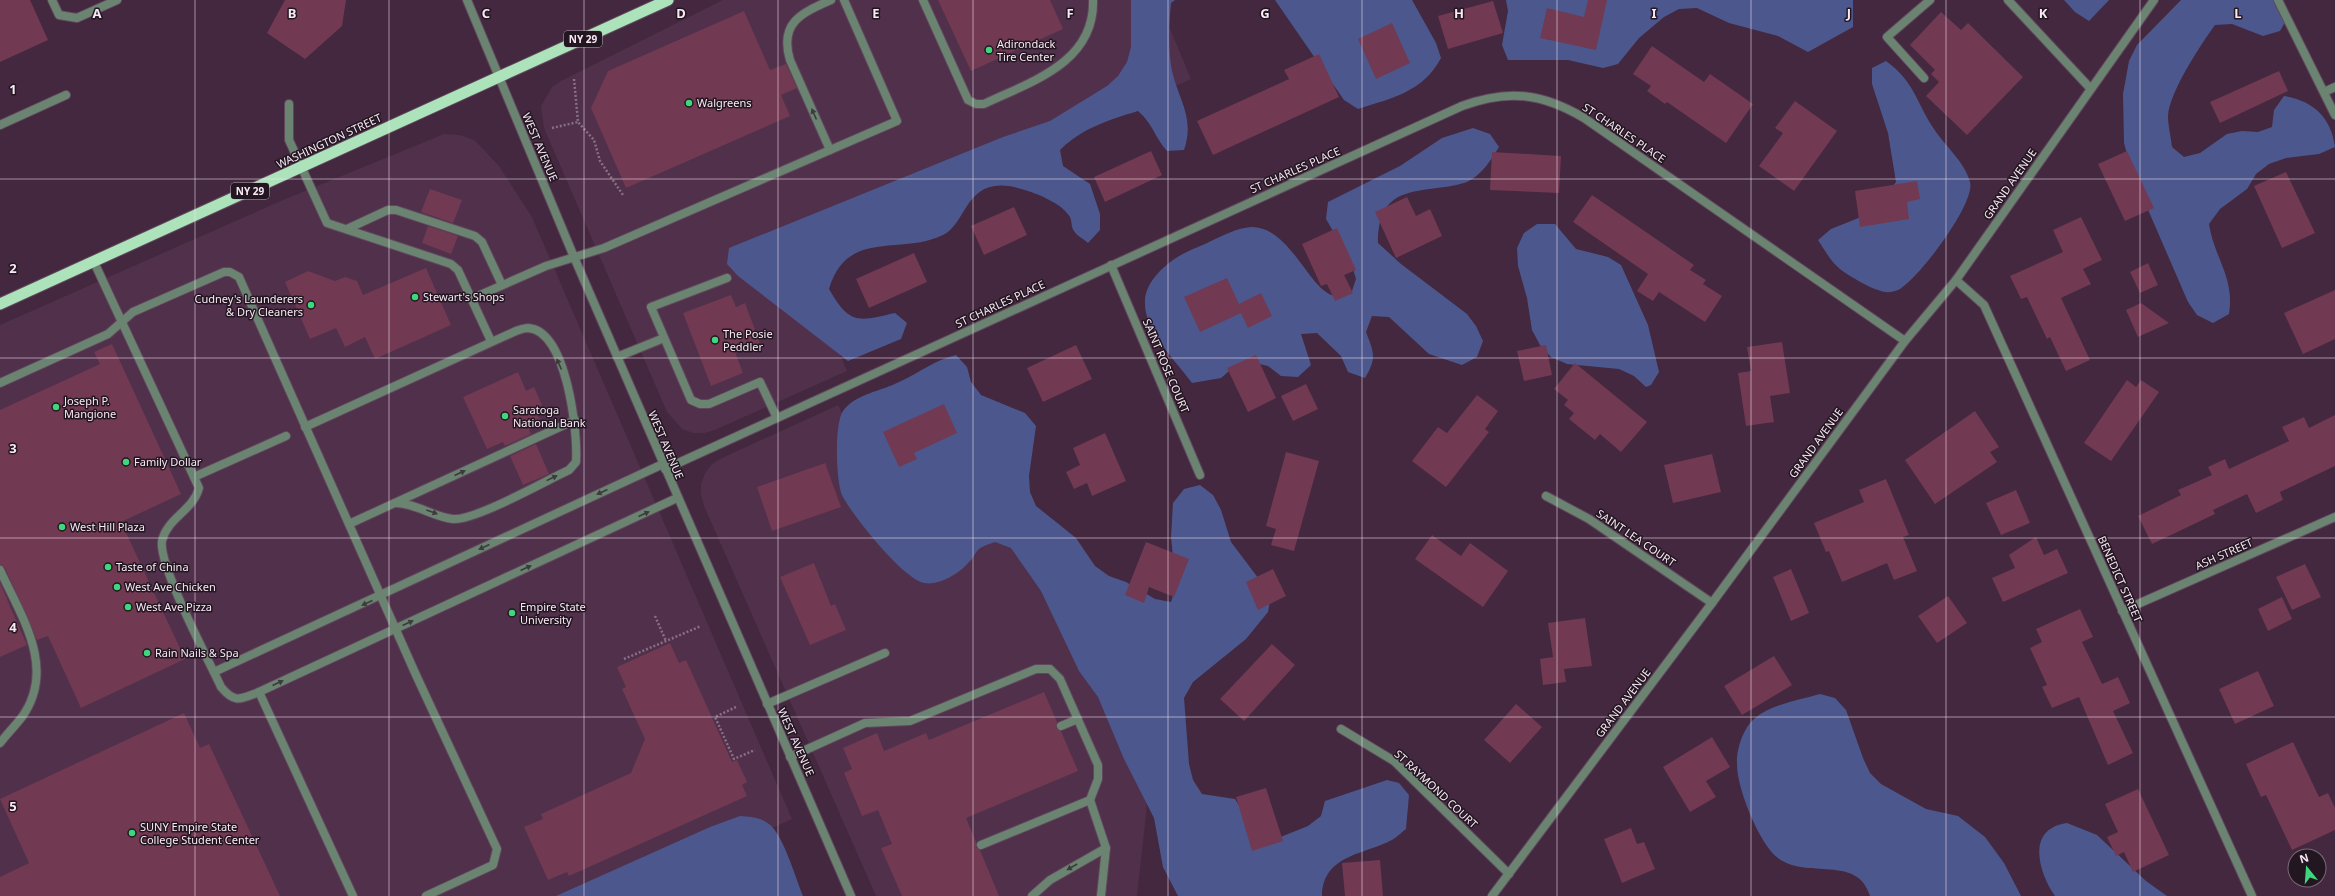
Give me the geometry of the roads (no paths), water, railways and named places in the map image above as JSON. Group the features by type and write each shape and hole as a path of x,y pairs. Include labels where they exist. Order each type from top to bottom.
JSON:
{"highway":[{"name":"WASHINGTON STREET","path":"0,304 668,0"}],"street":[{"path":"52,0 59,16 77,18 116,0"},
{"name":"WEST AVENUE","path":"467,0 574,257 851,896"},
{"path":"830,150 790,60 786,46 790,26 810,9 831,0"},
{"path":"471,299 546,266 604,248 897,121 844,0"},
{"path":"923,0 968,100 976,104 990,101 1064,63 1079,48 1089,28 1093,0"},
{"path":"1924,78 1887,37 1930,0"},
{"path":"2008,0 2090,88"},
{"name":"GRAND AVENUE","path":"1492,896 1712,604 1905,341 1956,280 2090,88 2154,0"},
{"path":"2278,0 2335,116"},
{"path":"2324,92 2335,87"},
{"path":"0,125 66,95"},
{"name":"ST CHARLES PLACE","path":"214,672 664,466 777,418 1462,106 1482,99 1503,95 1525,96 1546,100 1566,107 1905,341"},
{"path":"289,104 289,140 327,223 452,264 458,270 491,341"},
{"path":"347,229 388,210 396,210 475,236 482,242 502,285"},
{"path":"94,262 199,488 197,499 168,526 162,542 166,568 221,687 229,697 240,699 259,692 678,498"},
{"name":"SAINT ROSE COURT","path":"1111,265 1200,475"},
{"path":"0,383 108,334 133,312 224,272 235,273 239,277 348,524 497,849 493,865 426,896"},
{"path":"727,278 652,307 691,400 700,404 709,404 760,382 777,418"},
{"name":"BENEDICT STREET","path":"1956,280 1984,305 2252,896"},
{"path":"305,427 516,330 529,328 540,334 550,343 568,384 575,420 576,462 569,470 480,513 465,518 454,519 404,503 395,503"},
{"path":"617,357 664,338"},
{"path":"348,524 575,420"},
{"path":"194,477 286,436"},
{"name":"SAINT LEA COURT","path":"1546,496 1589,519 1712,604"},
{"name":"ASH STREET","path":"2122,611 2335,517"},
{"path":"0,570 30,634 38,666 36,685 31,701 22,716 0,743"},
{"path":"767,704 885,653"},
{"path":"790,757 865,723 910,721 1043,668 1056,673 1098,765 1098,779 1090,800 1106,848 1101,896"},
{"path":"259,692 353,896"},
{"path":"1061,726 1078,719"},
{"name":"ST RAYMOND COURT","path":"1341,729 1394,761 1509,874"},
{"path":"982,845 1090,800"},
{"path":"1032,896 1050,880 1106,848"}],"place":[{"name":"Adirondack Tire Center","path":"989,50"},
{"name":"Walgreens","path":"689,103"},
{"name":"Stewart's Shops","path":"415,297"},
{"name":"Cudney's Launderers & Dry Cleaners","path":"311,305"},
{"name":"The Posie Peddler","path":"715,340"},
{"name":"Joseph P. Mangione","path":"56,407"},
{"name":"Saratoga National Bank","path":"505,416"},
{"name":"Family Dollar","path":"126,462"},
{"name":"West Hill Plaza","path":"62,527"},
{"name":"Taste of China","path":"108,567"},
{"name":"West Ave Chicken","path":"117,587"},
{"name":"West Ave Pizza","path":"128,607"},
{"name":"Empire State University","path":"512,613"},
{"name":"Rain Nails & Spa","path":"147,653"},
{"name":"SUNY Empire State College Student Center","path":"132,833"}]}
